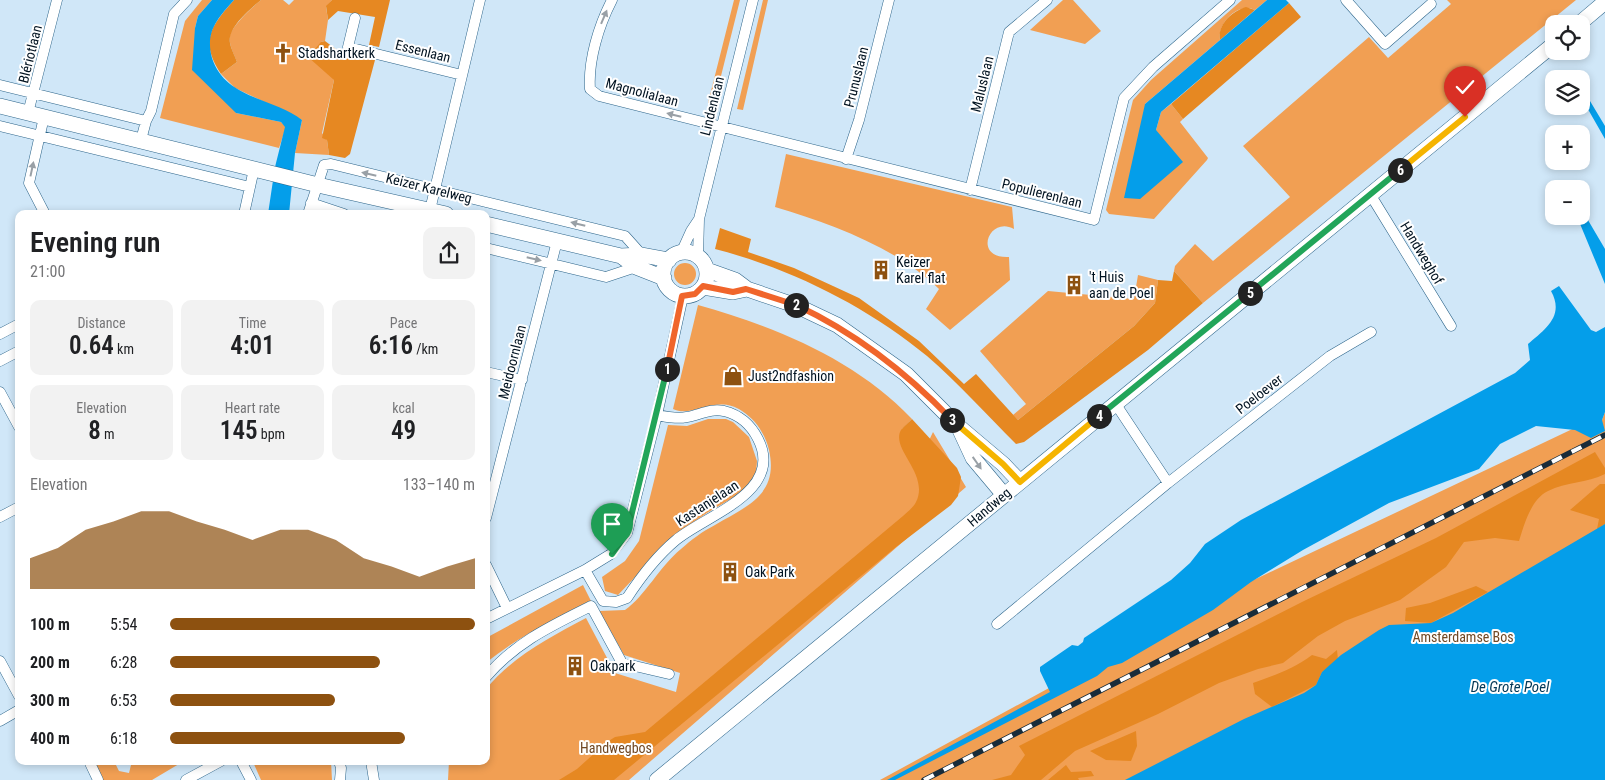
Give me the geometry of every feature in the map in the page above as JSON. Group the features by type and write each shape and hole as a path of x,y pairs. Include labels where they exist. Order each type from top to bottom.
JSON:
{"main road":[{"path":"1590,15 1605,2"},
{"name":"Handweg","path":"657,780 1545,51"},
{"name":"Keizer Karelweg","path":"0,106 430,210"},
{"name":"Keizer Karelweg","path":"490,225 639,261 664,278"},
{"path":"707,270 703,286 695,294 682,296 671,291 664,278 664,270 675,256 692,254 698,257 707,270 734,280 746,289 796,306 837,325 906,374 958,426 1003,464 1020,482"},
{"name":"Keizer Karelweg","path":"639,261 675,256"},
{"path":"703,286 733,292 746,289"},
{"path":"958,426 973,458 1004,495"}],"street":[{"name":"Blériotlaan","path":"28,114 56,0"},
{"path":"141,140 151,111 174,14 187,0"},
{"name":"Essenlaan","path":"430,210 480,0"},
{"name":"Magnolialaan","path":"612,0 602,21 589,79 590,89 599,96 720,128"},
{"name":"Lindenlaan","path":"698,257 699,219 753,0"},
{"name":"Prunuslaan","path":"846,159 859,120 889,0"},
{"name":"Maluslaan","path":"970,190 1010,32 1047,0"},
{"name":"Populierenlaan","path":"720,128 1094,220 1124,98 1153,67 1230,0"},
{"path":"1346,0 1385,44 1431,4"},
{"name":"Essenlaan","path":"355,18 348,46 462,75"},
{"path":"0,85 146,121"},
{"path":"43,210 29,184 44,117"},
{"path":"0,126 250,187"},
{"name":"Keizer Karelweg","path":"312,183 324,165 435,189 625,236 639,261 606,277 490,249"},
{"path":"245,210 254,168"},
{"path":"309,210 312,183"},
{"name":"Handweghof","path":"1370,194 1451,326"},
{"path":"311,203 332,210"},
{"name":"Lindenlaan","path":"675,256 699,219"},
{"name":"Meidoornlaan","path":"490,503 557,241"},
{"path":"490,617 585,570 612,554 627,533 657,415 682,296"},
{"path":"0,334 15,326"},
{"name":"Poeloever","path":"997,624 1168,484 1330,356 1371,332"},
{"path":"0,361 15,352"},
{"path":"490,373 522,380"},
{"path":"0,392 15,420"},
{"path":"1115,403 1168,484"},
{"name":"Kastanjelaan","path":"585,570 603,601 616,602 627,598 675,540 737,502 750,491 758,479 762,463 761,445 753,430 740,417 723,410 709,410 677,418 657,415"},
{"path":"0,517 15,508"},
{"path":"490,573 507,608"},
{"path":"490,672 503,657 531,637 592,606 622,663 669,674"},
{"path":"0,661 15,689"},
{"path":"0,721 15,712"},
{"path":"91,765 98,780"},
{"path":"186,780 214,765"},
{"path":"243,765 251,780"},
{"path":"340,765 340,780"},
{"path":"372,765 374,780"}],"green space":[{"path":"202,0 212,0 198,16 195,28 236,113 281,122 286,127 279,148 160,118 185,21"},
{"path":"234,0 261,0 240,19 232,31 230,43 237,62 221,74 214,62 209,43 214,26"},
{"path":"261,0 283,0 289,5 294,0 332,0 326,7 328,20 325,41 321,42 334,80 322,133 327,140 329,155 295,153 302,120 235,88 221,74 237,62 230,42 232,31 243,16"},
{"path":"332,0 390,0 379,47 369,45 375,17 338,11 328,20 326,6"},
{"path":"734,0 740,0 714,104 708,103"},
{"path":"763,0 768,0 743,110 737,109"},
{"path":"1063,0 1073,0 1101,31 1085,44 1030,30"},
{"path":"1242,0 1267,0 1255,10 1242,8 1230,15 1222,27 1220,40 1145,104 1156,130 1161,112 1171,104 1183,119 1180,122 1208,158 1207,160 1154,219 1109,214 1106,210 1133,100 1151,80"},
{"path":"1447,0 1576,0 1558,15 1545,15 1545,25 1203,303 1174,271 1175,266 1195,244 1213,261 1290,197 1243,146 1369,37 1388,58 1451,4"},
{"path":"1289,3 1301,17 1183,119 1171,104"},
{"path":"1246,7 1255,10 1220,40 1223,24 1231,15"},
{"path":"325,41 341,53 375,60 350,154 345,158 329,155 327,140 322,138 334,80 308,57 321,42"},
{"path":"786,154 1012,207 1014,229 1005,226 997,228 988,238 991,252 998,256 1009,257 1010,280 950,330 926,309 939,289 922,274 883,249 862,239 840,229 775,207"},
{"path":"720,228 751,239 748,252 794,268 859,298 919,341 964,384 976,374 1018,420 1134,326 1155,303 1158,280 1172,281 1174,271 1203,303 1148,350 1024,442 1016,444 939,366 879,321 853,305 800,278 744,257 715,249"},
{"path":"685,263 693,266 696,274 693,282 685,285 677,282 674,274 677,266"},
{"path":"1138,275 1158,280 1155,303 1134,326 1018,420 1013,415 1026,404 980,351 1048,291 1134,299"},
{"name":"Handwegbos","path":"698,305 785,335 840,362 890,398 912,419 902,429 915,470 933,432 966,487 629,780 448,780 449,765 490,765 490,685 520,657 586,618 615,673 676,692 680,673 624,655 599,611 625,610 646,589 673,556 702,533 749,505 765,488 771,465 765,438 756,423 742,411 723,404 689,411 673,409"},
{"name":"Amsterdamse Bos","path":"1605,412 1605,780 880,780 1205,603 1583,424 1602,420"},
{"path":"708,419 726,419 733,422 749,437 757,461 756,474 746,490 676,534 618,595 605,591 602,577 625,561 639,541 668,425 687,426"},
{"name":"Handwegbos","path":"912,419 957,468 961,477 958,496 951,505 896,547 614,780 559,780 577,769 615,737 645,732 912,508 919,492 918,482 899,437 901,430"},
{"path":"1595,452 1605,468 1605,474 1555,488 1542,495 1529,513 1519,541 1495,538 1464,542 1446,567 1400,600 1345,621 1318,636 1283,663 1258,669 1219,683 1158,714 1075,751 1041,780 992,780 1011,775 1025,755 1019,746 1304,601 1436,538"},
{"path":"1600,484 1605,484 1605,524 1597,529 1599,519 1570,510"},
{"path":"583,585 591,601 524,637 490,660 490,636"},
{"path":"1476,586 1488,592 1431,623 1405,621 1406,608 1430,603"},
{"path":"1337,650 1338,660 1322,672 1316,685 1272,707 1255,694 1253,683 1291,668 1312,655 1326,659"},
{"path":"1136,731 1137,746 1131,761 1106,760 1090,751"},
{"path":"95,765 116,765 119,771 129,773 131,765 177,765 152,780 103,780"},
{"path":"254,765 331,765 332,780 261,780"},
{"path":"1066,765 1071,772 1091,771 1094,776 1078,778 1079,780 1048,780"}],"water":[{"path":"212,0 234,0 222,13 211,33 210,49 218,72 239,90 291,113 302,120 295,153 289,210 269,210 275,167 285,127 281,122 236,113 192,70 195,28 198,16"},
{"path":"1267,0 1286,0 1289,3 1161,112 1156,130 1183,162 1140,199 1124,198 1145,104"},
{"path":"1590,101 1605,126 1605,139 1590,113"},
{"path":"1590,224 1605,249 1605,284 1580,225"},
{"path":"1559,286 1591,330 1596,332 1605,327 1605,412 1602,420 1605,431 1591,438 1575,430 1536,426 1500,444 1479,469 1389,503 1303,550 1251,582 1213,610 1122,663 1108,667 1097,676 895,780 887,780 1050,692 1040,667 1072,645 1078,646 1083,642 1084,638 1171,580 1190,563 1205,544 1241,520 1515,373 1530,360 1528,344 1551,321 1556,308 1551,291"},
{"name":"De Grote Poel","path":"1605,524 1605,780 1125,780 1244,719 1304,693 1316,685 1322,672 1341,655 1379,630 1389,625 1431,623 1453,613"}],"railway":[{"path":"924,780 1605,435"}],"place":[{"name":"Stadshartkerk","path":"283,53"},
{"name":"Keizer Karel flat","path":"881,270"},
{"name":"'t Huis aan de Poel","path":"1074,285"},
{"name":"Just2ndfashion","path":"733,376"},
{"name":"Oak Park","path":"730,572"},
{"name":"Oakpark","path":"575,666"}],"route":[{"path":"612,554 627,533 657,415 682,296 695,294 703,286 733,292 746,289 796,306 837,325 906,374 958,426 1003,464 1020,482 1465,117"}]}
